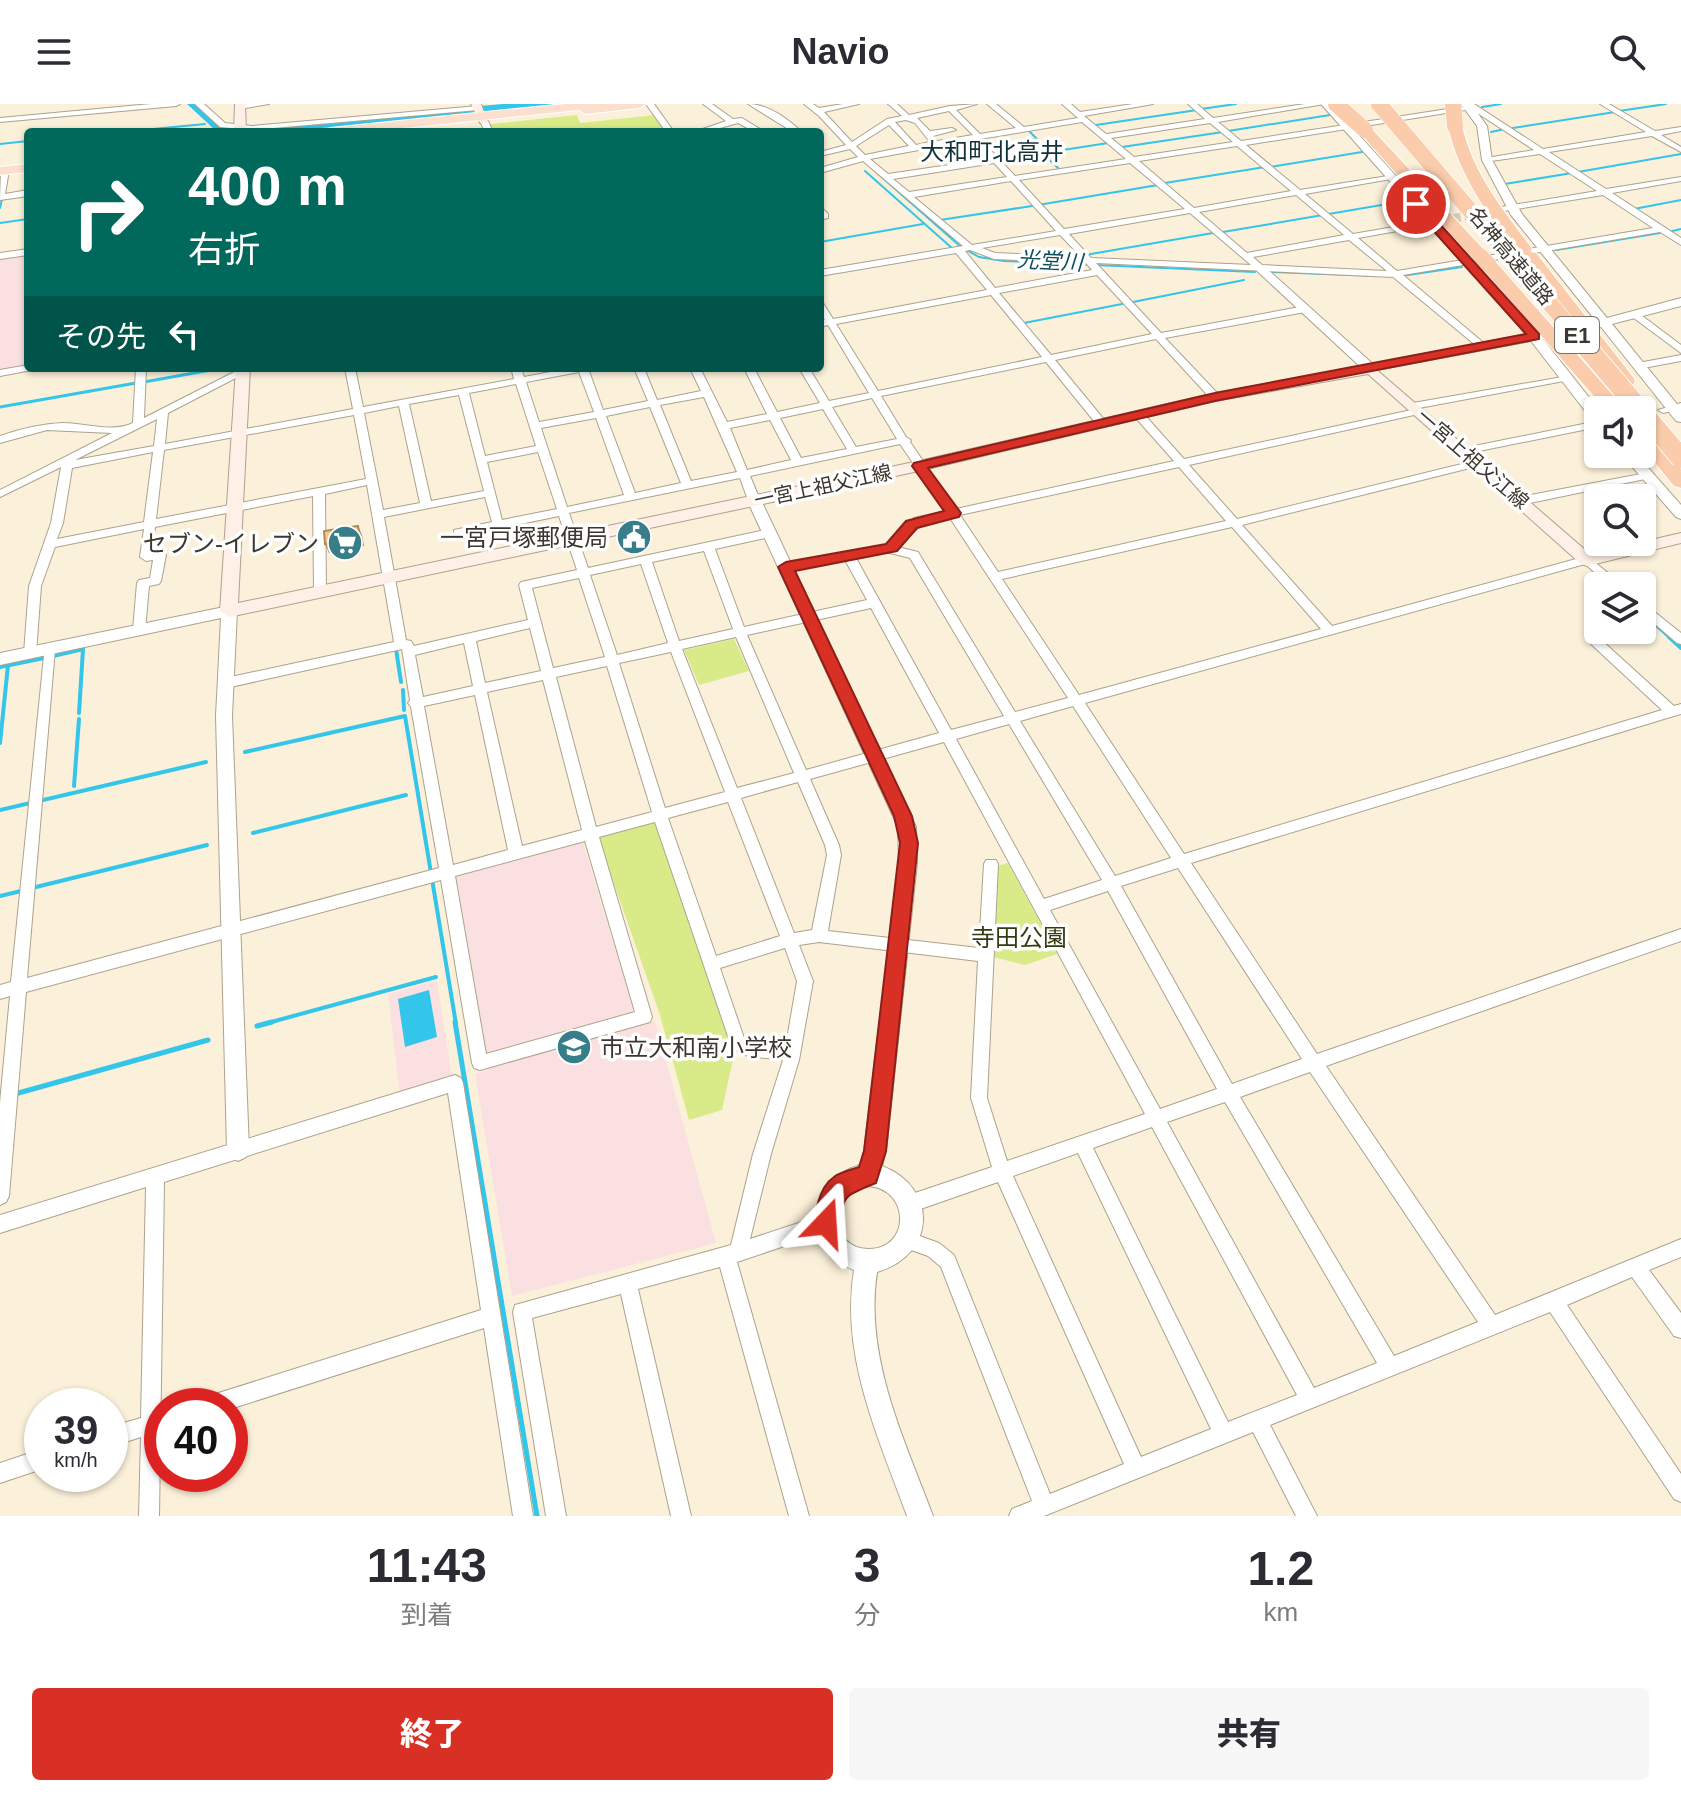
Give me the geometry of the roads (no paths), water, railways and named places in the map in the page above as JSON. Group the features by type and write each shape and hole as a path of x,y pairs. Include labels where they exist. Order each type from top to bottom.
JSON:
{"highway":[{"path":"1336,104 1353,129 1606,396"},
{"name":"名神高速道路","path":"1366,104 1607,396"},
{"name":"名神高速道路","path":"1379,104 1628,396"},
{"path":"1453,104 1462,154 1474,181 1533,252 1681,448"},
{"name":"名神高速道路","path":"1656,429 1681,458"},
{"path":"1656,451 1681,482"},
{"path":"1656,458 1681,488"}],"main road":[{"path":"331,122 599,104"},
{"path":"400,128 481,112 640,104"},
{"path":"240,106 240,128"},
{"path":"2,169 24,166"},
{"name":"一宮上祖父江線","path":"229,611 919,466 1215,397 1371,369 1587,560"},
{"path":"229,611 246,372"},
{"path":"1587,560 1681,538"}],"street":[{"path":"0,120 53,119 176,104"},
{"path":"185,104 207,124 229,128"},
{"path":"199,104 217,121 235,128"},
{"path":"240,106 265,104"},
{"path":"272,104 273,115"},
{"path":"409,104 409,114"},
{"path":"650,104 667,128"},
{"path":"707,104 730,121"},
{"path":"752,104 792,128"},
{"path":"808,104 963,248 993,291 1102,424"},
{"path":"818,111 855,104"},
{"path":"892,104 908,117"},
{"path":"824,155 851,146 890,121 908,117 928,119 950,108 973,104"},
{"path":"991,104 1022,129"},
{"path":"1066,104 1261,269 1371,369 1538,336"},
{"path":"824,170 886,152 921,149 1149,104"},
{"path":"1192,104 1482,346"},
{"path":"1106,136 1323,104 1353,129 1391,177 1434,222 1479,261 1538,336 1584,403"},
{"path":"1604,104 1681,150"},
{"path":"1469,107 1482,126 1487,160 1507,209 1533,252 1676,410"},
{"path":"910,197 1135,160 1353,129 1469,107 1681,242"},
{"path":"950,108 1060,233 1215,397"},
{"path":"263,128 409,114 481,112"},
{"path":"928,119 928,134 935,144"},
{"path":"710,128 739,120 754,128"},
{"path":"890,121 921,149"},
{"path":"1487,160 1681,129"},
{"path":"928,134 952,130"},
{"path":"867,137 886,152"},
{"path":"824,160 831,168"},
{"path":"887,177 996,160"},
{"path":"2,169 0,197 24,194"},
{"path":"824,272 1391,177"},
{"path":"1507,209 1681,179"},
{"path":"1245,256 1434,222"},
{"path":"963,248 994,256 1090,265 1393,274 1661,229"},
{"path":"0,256 24,253"},
{"path":"1090,265 993,291 825,323 906,440 919,466 1491,1325"},
{"path":"1598,325 1681,302"},
{"path":"724,426 1158,336 1305,309"},
{"path":"1634,314 1681,350"},
{"path":"1638,366 1681,358"},
{"path":"0,373 24,369"},
{"path":"138,425 141,372"},
{"path":"0,494 68,463 240,372"},
{"path":"351,372 415,703 435,876 480,1063 644,1017 590,832 525,585 770,533"},
{"path":"68,463 463,391 518,374 540,372"},
{"path":"586,372 631,498"},
{"path":"641,372 688,486"},
{"path":"697,372 808,617 903,816 909,843 875,1151 868,1175"},
{"path":"751,372 798,463"},
{"path":"806,372 853,451"},
{"path":"518,374 660,815 738,1043 748,1049 792,1053"},
{"path":"891,548 911,524 953,513 1564,378"},
{"path":"463,391 498,525"},
{"path":"535,426 708,393"},
{"path":"403,402 426,506"},
{"path":"139,630 143,583 155,581 160,555 146,557 163,412"},
{"path":"1138,414 1330,631"},
{"path":"1464,451 1584,424"},
{"path":"0,440 27,428 47,425 125,431"},
{"path":"458,533 906,440"},
{"path":"481,460 543,448"},
{"path":"30,653 35,586 49,544 68,463"},
{"path":"993,577 1234,523 1478,463"},
{"path":"1639,468 1681,514"},
{"path":"1520,501 1646,476"},
{"path":"49,544 372,481"},
{"path":"319,492 320,591"},
{"path":"378,515 490,493"},
{"path":"708,546 740,633 832,845 834,855 819,936"},
{"path":"786,567 891,548 914,555 1111,883 1229,1094 1389,1365"},
{"path":"849,556 945,738 1309,1398"},
{"path":"645,559 675,646 805,981 792,1053 732,1254 799,1516"},
{"path":"0,992 945,738 1587,560 1601,572"},
{"path":"415,703 874,603"},
{"path":"0,659 229,611 224,716 238,1150"},
{"path":"1656,618 1681,640"},
{"path":"226,683 534,623"},
{"path":"469,638 516,853"},
{"path":"1598,644 1676,711"},
{"path":"0,1196 49,649"},
{"path":"1039,907 1676,711"},
{"path":"991,864 979,1098 1002,1172 1136,1469"},
{"path":"909,1204 1681,935"},
{"path":"711,964 790,940 819,936 986,955"},
{"path":"0,1224 455,1083 523,1516"},
{"path":"1082,1144 1223,1433"},
{"path":"868,1175 893,1183 909,1204 911,1229 906,1240 890,1256 867,1261 852,1258 840,1249 826,1223 827,1209 841,1185 868,1175"},
{"path":"155,1176 156,1388"},
{"path":"556,1516 522,1312 732,1254 826,1223"},
{"path":"906,1240 933,1249 948,1261 1044,1505"},
{"path":"1019,1516 1681,1248"},
{"path":"867,1261 860,1299 860,1332 869,1369 920,1516"},
{"path":"1635,1266 1681,1329"},
{"path":"628,1284 681,1516"},
{"path":"1554,1301 1681,1492"},
{"path":"248,1394 490,1317"},
{"path":"1257,1419 1307,1516"},
{"path":"0,1473 24,1465"},
{"path":"149,1516 151,1492"}],"water":[{"path":"429,990 437,1037 405,1047 398,999"}],"waterway":[{"name":"光堂川","path":"193,104 220,127 231,128"},
{"name":"光堂川","path":"277,128 547,104"},
{"path":"1201,109 1236,104"},
{"path":"1482,107 1501,104"},
{"path":"1619,111 1666,104"},
{"path":"1096,125 1197,110"},
{"path":"1513,128 1615,112"},
{"path":"1228,131 1330,115"},
{"path":"164,128 205,124"},
{"path":"1491,132 1505,129"},
{"path":"1028,130 1037,139 1029,140 1043,153"},
{"path":"1122,147 1223,132"},
{"path":"0,144 24,141"},
{"path":"1043,153 1108,143"},
{"path":"1270,167 1362,152"},
{"path":"1004,159 1043,153"},
{"path":"1043,153 1059,169 1063,169"},
{"path":"1578,172 1681,154"},
{"path":"1165,183 1265,167"},
{"path":"865,171 953,249"},
{"name":"光堂川","path":"876,172 961,247 979,257 1004,261 1255,272"},
{"path":"1505,184 1572,173"},
{"path":"1038,205 1158,185"},
{"path":"0,208 2,199"},
{"path":"1634,209 1681,200"},
{"path":"1223,232 1405,201"},
{"path":"940,220 1032,206"},
{"path":"0,223 24,220"},
{"path":"824,241 923,224"},
{"path":"1668,232 1681,229"},
{"path":"1085,255 1213,233"},
{"path":"1556,250 1660,233"},
{"path":"1401,276 1462,267"},
{"path":"1273,272 1378,276"},
{"path":"1128,303 1244,280"},
{"path":"1024,323 1122,304"},
{"path":"144,382 200,372"},
{"path":"0,407 136,383"},
{"path":"1656,626 1671,639"},
{"path":"1669,637 1681,648"},
{"path":"53,656 83,649 79,713"},
{"path":"396,649 401,682"},
{"path":"8,665 44,658"},
{"path":"0,667 8,665"},
{"path":"0,743 8,665"},
{"path":"403,690 404,710"},
{"path":"245,752 405,716 456,1024"},
{"path":"74,786 79,719"},
{"path":"0,810 206,762"},
{"path":"253,833 406,795"},
{"path":"32,888 207,845"},
{"path":"0,896 21,891"},
{"path":"264,1024 436,977"},
{"path":"257,1026 272,1022"},
{"path":"455,1022 537,1516"},
{"path":"15,1094 208,1040"}],"tunnel":[{"path":"1439,221 1501,210"}],"place":[{"name":"一宮戸塚郵便局","path":"634,537"},
{"name":"セブン-イレブン","path":"345,543"},
{"name":"市立大和南小学校","path":"574,1047"}],"district":[{"name":"大和町北高井","path":"992,151"}],"park label":[{"name":"寺田公園","path":"1019,937"}]}
